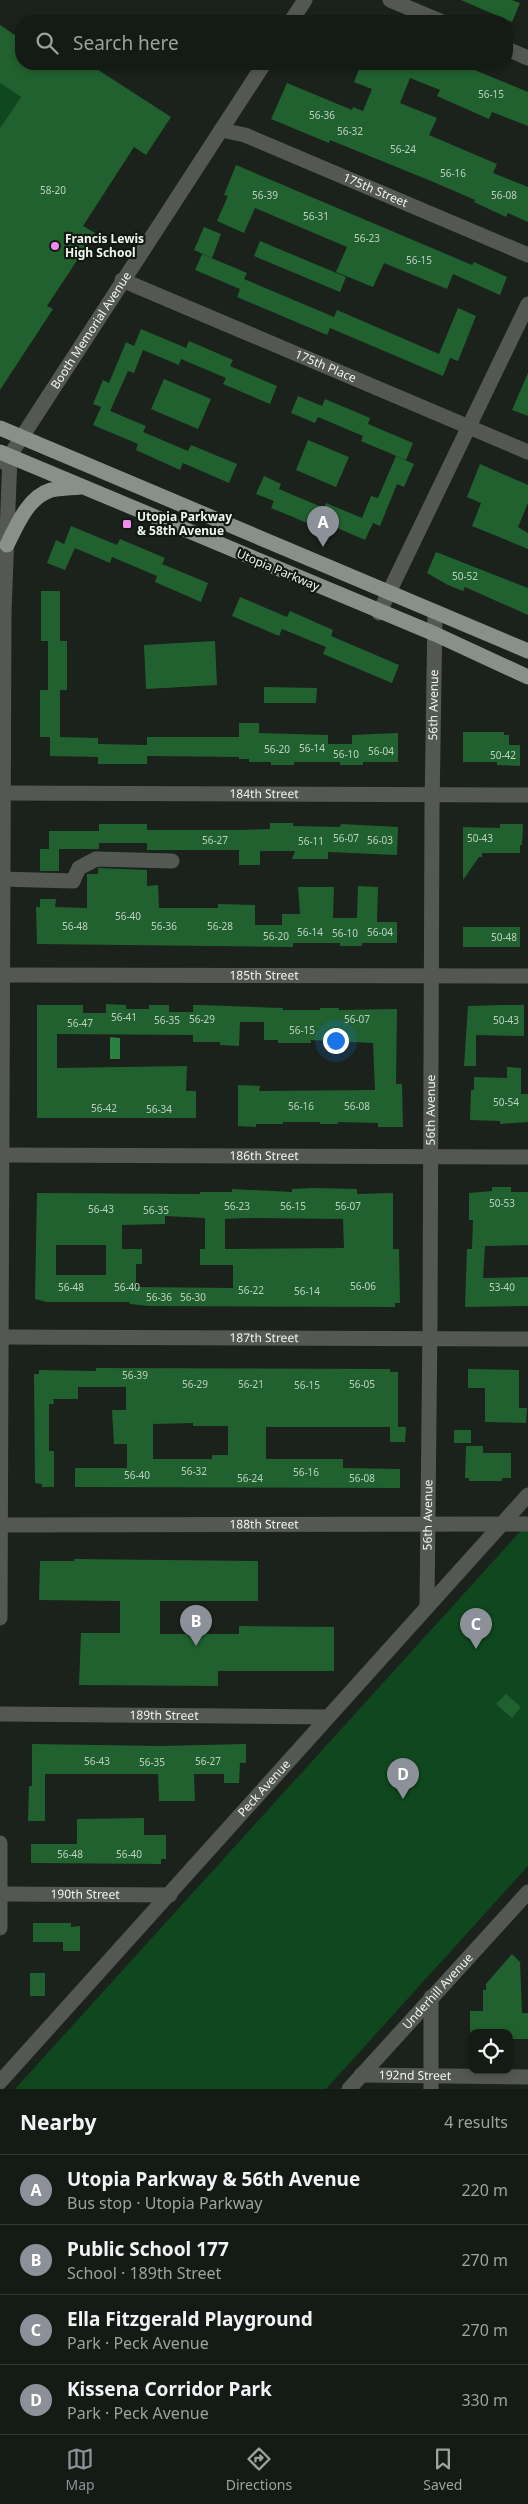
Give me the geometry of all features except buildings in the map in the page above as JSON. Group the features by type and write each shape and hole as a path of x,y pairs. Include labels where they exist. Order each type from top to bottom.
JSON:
{"main road":[{"name":"Utopia Parkway","path":"0,428 528,652"},
{"name":"Utopia Parkway","path":"5,454 379,613 435,634 528,677"},
{"path":"7,545 30,504 39,496 51,490 82,487"}],"street":[{"path":"295,15 305,0"},
{"path":"390,0 426,15"},
{"path":"513,52 528,58"},
{"name":"Booth Memorial Avenue","path":"0,471 5,454 23,438 122,280 260,70"},
{"name":"175th Street","path":"221,130 245,135 528,255"},
{"name":"175th Place","path":"122,280 528,452"},
{"path":"379,613 528,304"},
{"path":"0,1618 2,612 7,545 5,454"},
{"name":"56th Avenue","path":"427,1606 432,795 435,612"},
{"name":"184th Street","path":"2,794 528,795"},
{"path":"1,879 73,881 79,868 96,859 172,861"},
{"name":"185th Street","path":"1,975 528,976"},
{"name":"186th Street","path":"1,1155 528,1157"},
{"name":"187th Street","path":"1,1337 528,1339"},
{"name":"Peck Avenue","path":"0,2082 528,1495"},
{"name":"188th Street","path":"0,1525 528,1524"},
{"name":"189th Street","path":"0,1714 328,1717"},
{"path":"0,1843 0,1928"},
{"name":"190th Street","path":"0,1894 170,1895"},
{"name":"Underhill Avenue","path":"349,2089 527,1894"},
{"path":"430,2083 431,1997"},
{"name":"192nd Street","path":"361,2075 430,2083 528,2078"}],"shaded area":[{"path":"0,83 21,97 0,128"},
{"path":"110,1037 120,1038 120,1059 110,1059"},
{"path":"528,1523 528,1866 326,2089 15,2089"}],"place":[{"name":"Francis Lewis High School","path":"55,246"},
{"name":"Utopia Parkway & 58th Avenue","path":"127,524"},
{"name":"Utopia Parkway & 56th Avenue","path":"323,547"},
{"name":"Public School 177","path":"196,1646"},
{"name":"Ella Fitzgerald Playground","path":"476,1649"},
{"name":"Kissena Corridor Park","path":"403,1799"}]}
